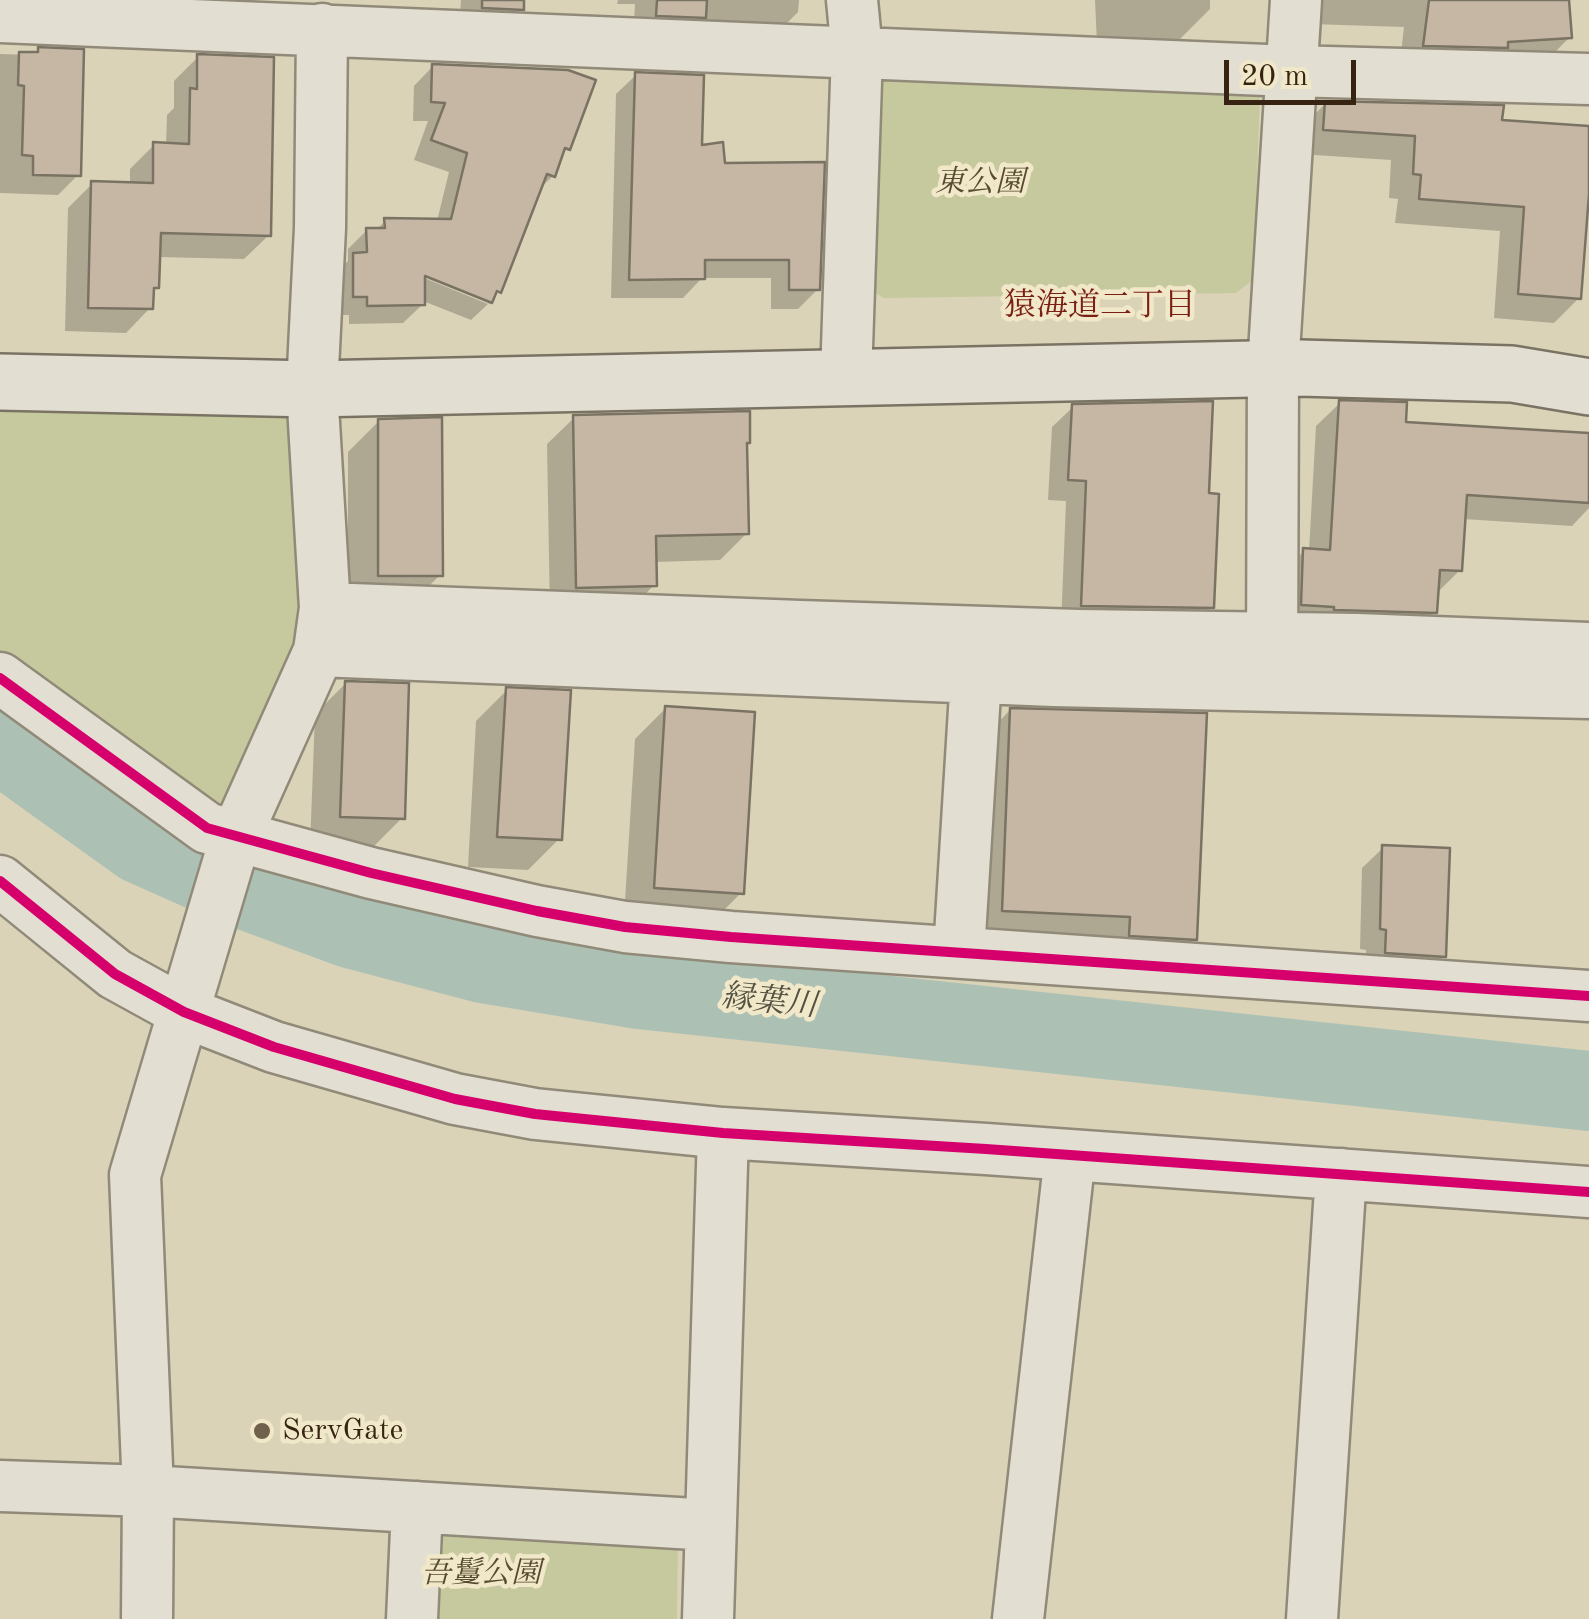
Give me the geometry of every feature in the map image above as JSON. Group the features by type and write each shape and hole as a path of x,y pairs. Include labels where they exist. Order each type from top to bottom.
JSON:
{"street":[{"path":"846,377 857,52 852,0"},
{"path":"1272,662 1273,368 1296,0"},
{"path":"0,17 201,12 857,52 1290,71 1588,68"},
{"path":"148,1619 148,1491 135,1175 233,846 322,630 312,389 320,228 349,20"},
{"path":"0,382 312,389 1273,368 1512,374 1589,386"},
{"path":"322,630 800,626 1272,662 1589,693"},
{"path":"322,630 976,678 1589,648"},
{"path":"0,678 233,846 538,911 625,927 731,937 1589,996"},
{"path":"959,952 976,678"},
{"path":"0,881 115,974 184,1012 274,1048 455,1099 534,1114 723,1133 1589,1192"},
{"path":"708,1619 723,1133"},
{"path":"1018,1619 1070,1155"},
{"path":"1312,1619 1341,1174"},
{"path":"0,1486 148,1491 711,1525"},
{"path":"412,1619 416,1507"}],"green space":[{"name":"東公園","path":"882,64 1248,81 1260,96 1253,280 1236,293 884,298 867,288"},
{"path":"302,387 305,634 222,817 0,655 0,396"},
{"name":"吾鬘公園","path":"438,1528 678,1541 677,1619 434,1619"}],"building":[{"path":"482,0 524,0 524,10 482,8"},
{"path":"657,0 707,0 706,18 656,16"},
{"path":"1429,0 1569,0 1572,38 1508,42 1508,48 1423,46"},
{"path":"38,47 84,49 81,176 33,175 33,156 22,155 24,86 18,85 19,52 38,52"},
{"path":"197,54 274,57 271,236 161,233 159,288 154,288 153,309 88,308 91,181 153,183 153,142 189,144 190,88 197,89"},
{"path":"432,64 568,70 596,80 570,150 565,148 555,177 547,174 501,293 497,291 492,303 425,276 425,305 367,306 367,297 353,297 353,253 367,252 366,228 385,228 384,218 451,219 467,153 431,140 445,103 431,102"},
{"path":"635,72 704,75 702,145 723,142 725,163 825,162 820,290 789,290 789,260 705,260 705,279 629,280"},
{"path":"1325,101 1504,105 1502,120 1589,126 1589,194 1581,299 1518,294 1524,207 1419,199 1421,175 1413,174 1415,136 1323,130"},
{"path":"1339,400 1407,402 1406,422 1589,433 1589,503 1467,495 1462,571 1440,570 1437,613 1334,610 1301,605 1303,548 1330,550"},
{"path":"1213,401 1209,493 1219,494 1214,608 1081,606 1086,481 1068,480 1072,404"},
{"path":"750,411 749,534 656,536 657,586 576,588 573,415"},
{"path":"442,417 443,576 378,576 378,419"},
{"path":"345,681 409,683 405,819 340,817"},
{"path":"506,687 571,690 562,840 497,837"},
{"path":"665,706 755,712 744,894 654,888"},
{"path":"1010,708 1207,713 1197,940 1129,936 1130,917 1002,911"},
{"path":"1382,845 1450,848 1446,957 1385,953 1386,930 1380,929"}],"waterway":[{"name":"縁葉川","path":"0,743 141,844 233,885 350,928 483,963 639,989 1589,1091"}],"cycle path":[{"path":"0,678 207,828 371,873 537,911 625,927 731,937 1589,996"},
{"path":"0,881 115,974 184,1012 274,1047 455,1099 535,1114 723,1133 1589,1192"}],"place":[{"name":"ServGate","path":"262,1431"}],"district":[{"name":"猿海道二丁目","path":"1100,307"}]}
